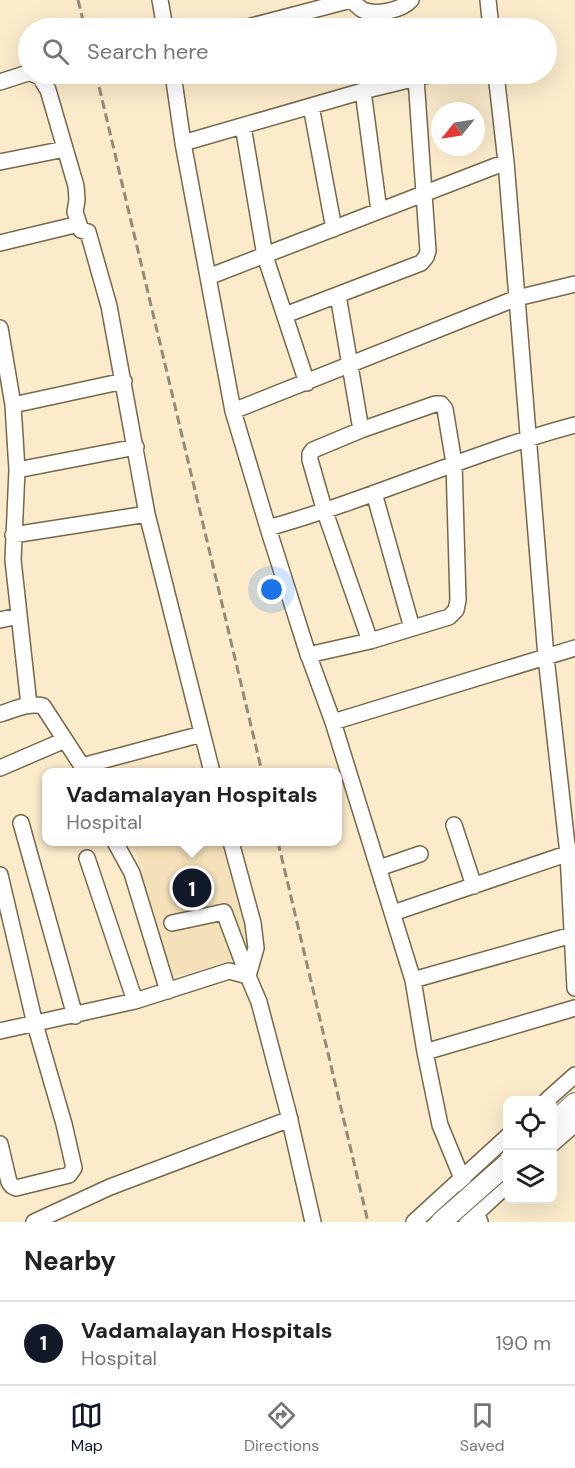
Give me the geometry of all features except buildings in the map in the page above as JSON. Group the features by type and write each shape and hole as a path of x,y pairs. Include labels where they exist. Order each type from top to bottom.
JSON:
{"main road":[{"path":"557,1119 575,1103"},
{"path":"441,1222 503,1167"}],"street":[{"path":"160,0 163,18"},
{"path":"282,18 351,0 365,11 385,12 407,5 411,0"},
{"path":"488,0 490,18"},
{"path":"0,82 18,76"},
{"path":"44,84 76,186 75,212 81,230 88,232 109,306 147,514 211,768"},
{"path":"174,84 183,143 233,411 308,655 333,722 413,980 440,1125 462,1178 474,1219"},
{"path":"183,143 392,84"},
{"path":"285,315 421,263 426,257 428,250 416,84"},
{"path":"497,84 506,162 546,657 571,853 575,988"},
{"path":"363,91 379,211"},
{"path":"310,106 334,229"},
{"path":"243,126 265,256 307,383"},
{"path":"0,162 64,149"},
{"path":"208,278 423,192 506,162"},
{"path":"0,243 79,224"},
{"path":"233,411 517,298 575,284"},
{"path":"338,295 361,430"},
{"path":"0,328 13,405 17,470 13,535 7,561 20,616 29,705"},
{"path":"13,405 124,381"},
{"path":"308,655 370,641 449,617 456,610 458,600 454,463 445,409 441,404 435,404 361,430 313,450 310,454 325,512 370,641"},
{"path":"268,528 325,512 528,437 575,425"},
{"path":"17,470 136,447"},
{"path":"374,493 412,628"},
{"path":"13,535 147,514"},
{"path":"0,620 20,616"},
{"path":"333,722 575,648"},
{"path":"0,714 29,705 43,706 82,768"},
{"path":"86,768 202,734"},
{"path":"0,768 65,740"},
{"path":"21,823 75,1016"},
{"path":"454,825 474,886"},
{"path":"117,846 132,873 168,991"},
{"path":"232,846 253,923 256,948 248,976"},
{"path":"393,913 571,853"},
{"path":"379,868 420,854"},
{"path":"87,858 135,1001"},
{"path":"0,875 35,1024 75,1168 69,1175 16,1188 9,1182 0,1144"},
{"path":"172,923 224,912 259,1002 290,1119 312,1222"},
{"path":"413,980 572,935"},
{"path":"0,1031 135,1001 229,971 248,976"},
{"path":"425,1052 575,1008"},
{"path":"552,1096 575,1075"},
{"path":"34,1222 110,1187 290,1119"},
{"path":"557,1140 575,1124"},
{"path":"414,1222 503,1140"},
{"path":"474,1219 503,1188"},
{"path":"65,1208 74,1222"}],"shaded area":[{"path":"132,846 226,846 247,924 250,955 172,978 136,853"}],"railway":[{"path":"78,0 82,18"},
{"path":"98,84 261,768"},
{"path":"279,846 368,1222"}],"place":[{"name":"Vadamalayan Hospitals","path":"192,888"}]}
